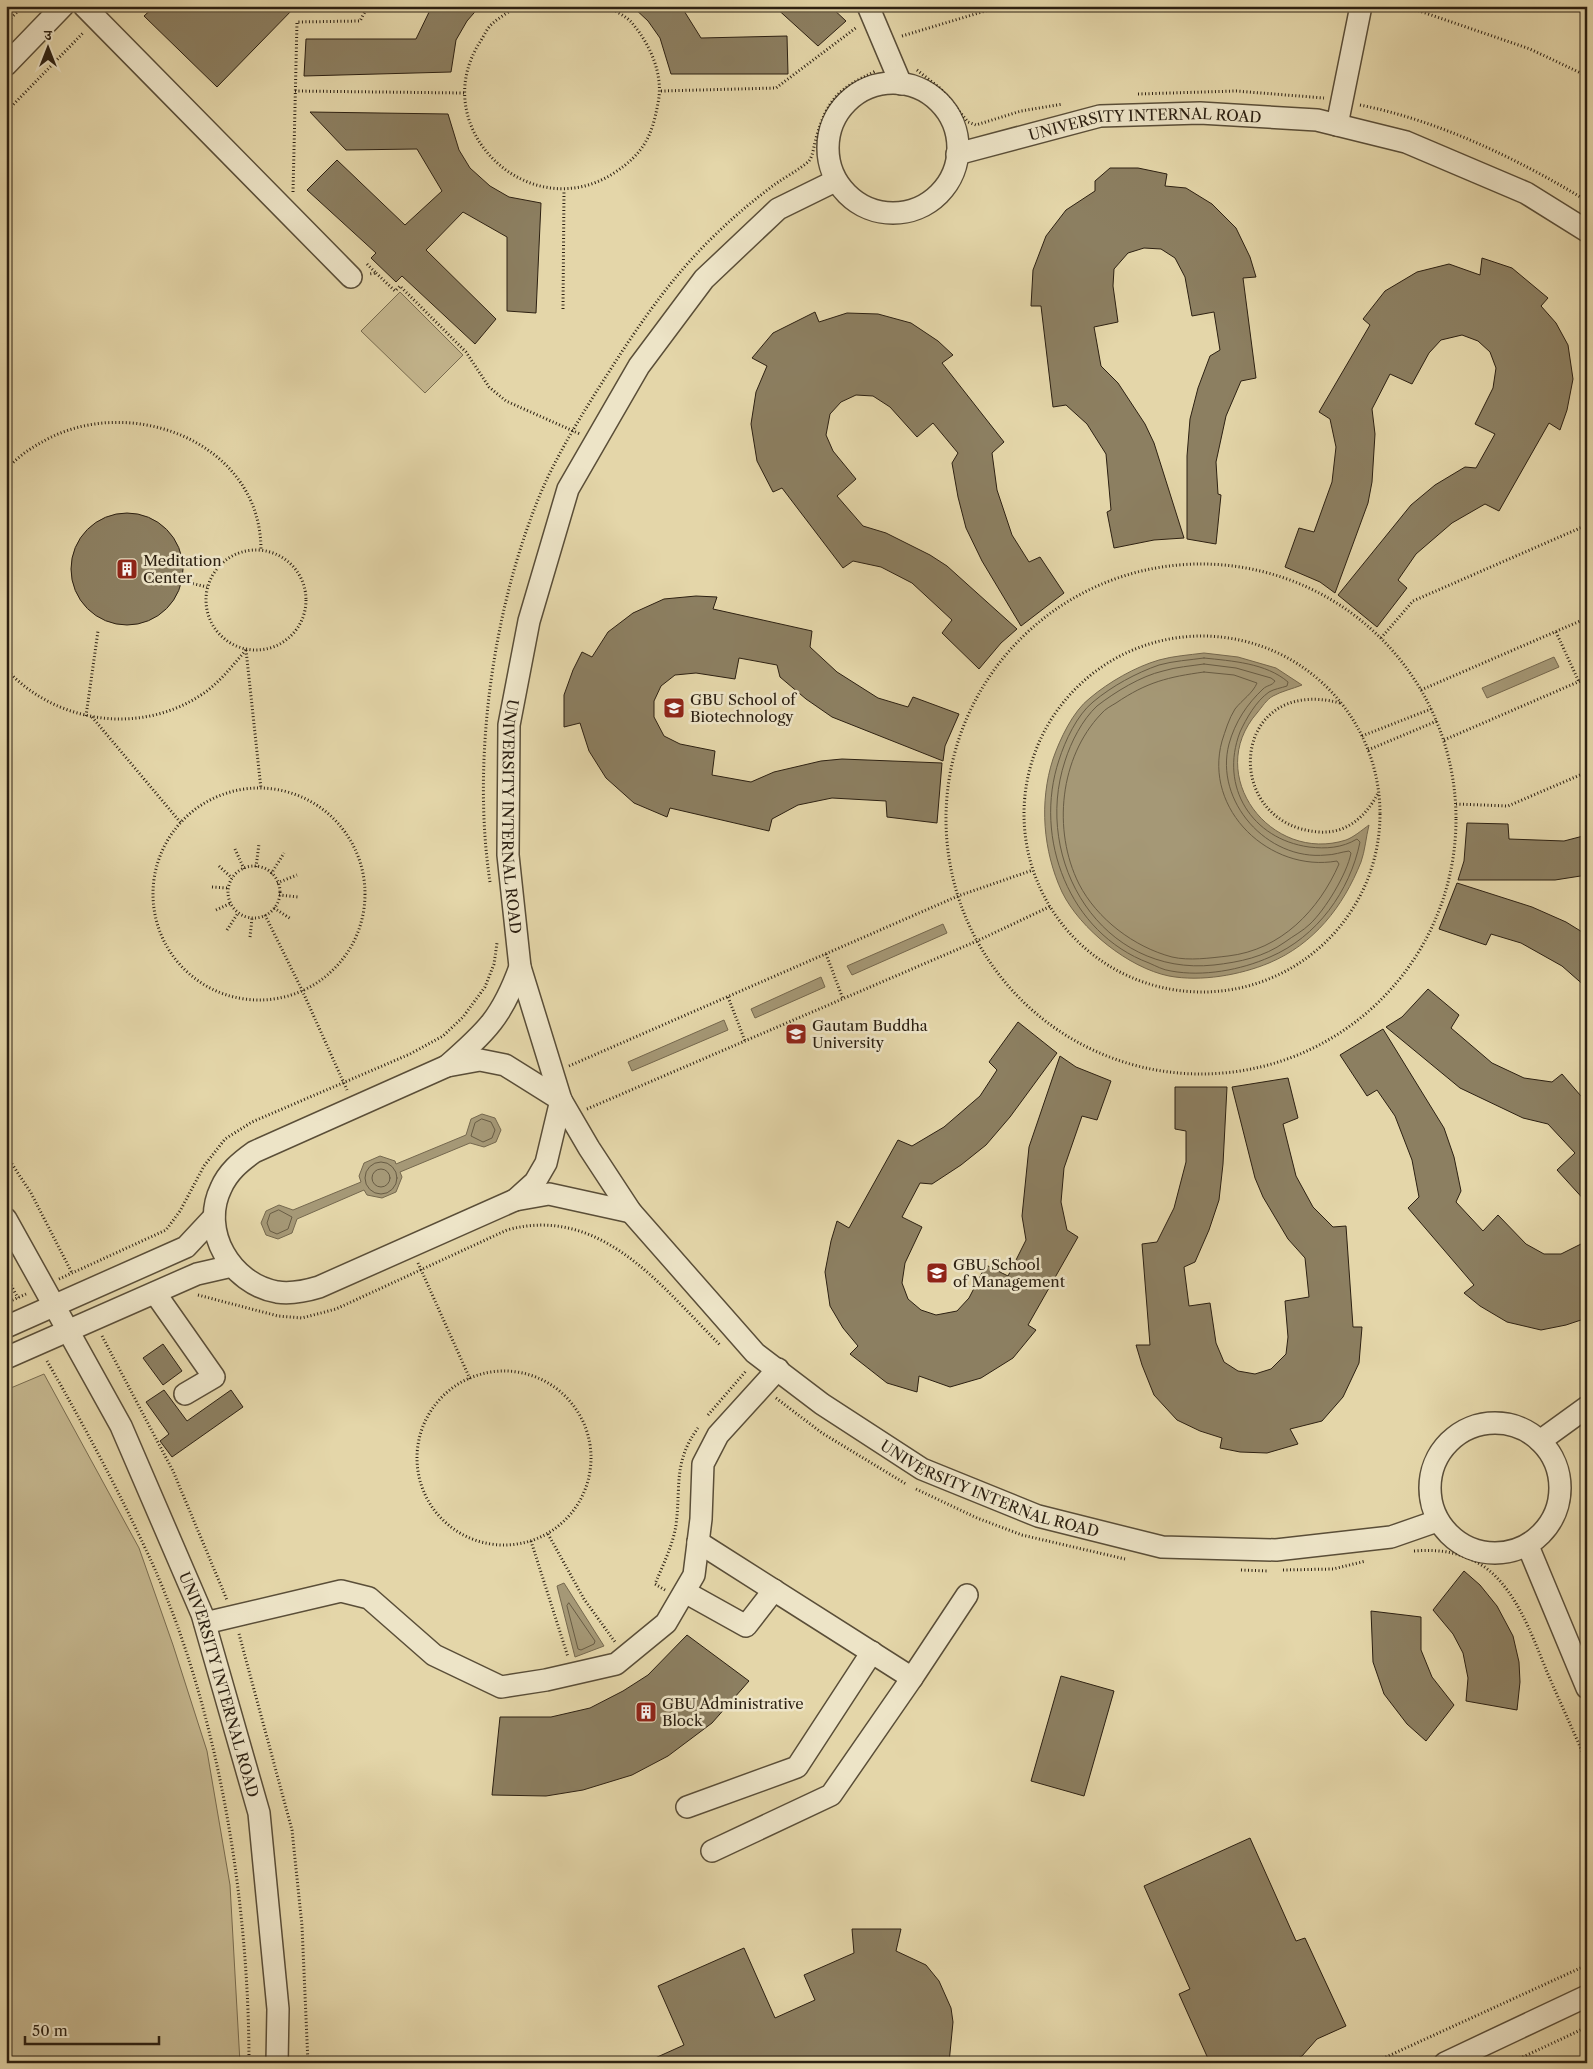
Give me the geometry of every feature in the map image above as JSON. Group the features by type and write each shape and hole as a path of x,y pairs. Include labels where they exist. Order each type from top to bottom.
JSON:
{"lane":[{"path":"6,65 63,6"},
{"path":"1337,125 1361,6"},
{"path":"90,12 356,268"},
{"path":"871,13 902,84"},
{"path":"884,83 902,84 910,85 931,94 950,116 958,136 957,166 945,189 926,206 905,214 875,212 847,197 835,181 827,160 829,131 842,106 860,91 884,83"},
{"name":"UNIVERSITY INTERNAL ROAD","path":"957,154 1100,116 1200,113 1317,120 1415,146 1526,193 1587,231"},
{"name":"UNIVERSITY INTERNAL ROAD","path":"835,181 778,209 704,279 639,366 568,489 529,621 509,726 508,855 520,967 553,1074 566,1108 631,1212 755,1353 822,1404 922,1469 1038,1516 1156,1546 1276,1550 1391,1537 1437,1521"},
{"name":"UNIVERSITY INTERNAL ROAD","path":"447,1066 486,1031 508,998 520,967"},
{"path":"514,1200 535,1182 546,1163 566,1108 505,1066 480,1060 447,1066 254,1152 233,1168 220,1189 214,1217 220,1247 232,1266 249,1281 278,1292 304,1291 514,1200 549,1194 631,1212"},
{"path":"6,1327 186,1247 214,1217"},
{"name":"UNIVERSITY INTERNAL ROAD","path":"6,1219 120,1426 205,1623 259,1814 278,2009 277,2063"},
{"path":"6,1358 197,1274 232,1266"},
{"path":"155,1293 214,1377 185,1394"},
{"path":"205,1623 341,1591 369,1598 434,1655 501,1686 572,1674 616,1664 666,1623 685,1592 694,1575 703,1464 718,1436 778,1369"},
{"path":"1540,1441 1587,1407"},
{"path":"1486,1423 1513,1424 1533,1434 1553,1456 1560,1476 1559,1506 1547,1529 1528,1546 1507,1553 1477,1552 1449,1536 1437,1521 1430,1500 1431,1470 1444,1446 1462,1431 1486,1423"},
{"path":"698,1542 912,1678"},
{"path":"1528,1546 1587,1688"},
{"path":"685,1592 746,1626 774,1590"},
{"path":"712,1851 831,1795 967,1595"},
{"path":"687,1807 797,1767 872,1652"},
{"path":"1445,2063 1587,1996"}],"path":[{"path":"6,24 23,6"},
{"path":"300,200 293,193 297,22 360,21 368,6"},
{"path":"518,6 492,24 470,57 464,94 473,133 494,162 524,182 564,190 598,183 633,160 654,128 661,91 652,52 631,22 607,6"},
{"path":"883,42 1002,6"},
{"path":"1405,6 1530,49 1587,76"},
{"path":"6,112 90,12"},
{"path":"661,91 776,88 855,28 871,13"},
{"path":"491,889 484,843 484,783 492,675 499,637 523,542 546,481 573,430 652,305 727,222 810,159 824,113 837,93 878,70 876,62"},
{"path":"295,91 464,94"},
{"path":"563,310 564,190"},
{"path":"356,268 376,273"},
{"path":"356,268 376,273 395,291 400,286 466,352 489,387 506,401 595,441"},
{"path":"6,470 32,447 53,435 82,425 114,421 146,423 171,430 207,450 222,462 242,486 257,513 261,550"},
{"path":"1381,638 1413,600 1587,525"},
{"path":"246,550 261,550 284,558 298,572 306,590 306,610 298,628 284,642 265,650 246,650 227,642 213,628 206,610 207,587 213,572 228,558 246,550"},
{"path":"1201,564 1256,570 1293,581 1340,604 1381,638 1417,681 1437,721 1454,775 1458,822 1452,874 1434,926 1410,967 1378,1003 1340,1034 1286,1060 1248,1070 1189,1074 1146,1068 1098,1052 1059,1031 1023,1003 985,957 965,918 950,870 944,820 950,764 964,722 989,675 1024,634 1063,604 1109,581 1150,569 1201,564"},
{"path":"186,582 207,587"},
{"path":"1421,690 1587,618"},
{"path":"86,716 98,630"},
{"path":"1556,632 1579,682"},
{"path":"1200,636 1225,638 1266,648 1298,664 1320,681 1341,704 1362,736 1376,772 1381,810 1379,840 1369,877 1355,906 1330,938 1303,961 1275,976 1243,987 1216,991 1176,990 1138,980 1109,966 1080,944 1060,922 1039,887 1033,870 1024,824 1024,796 1035,751 1051,720 1077,687 1112,661 1151,644 1200,636"},
{"path":"6,669 17,681 39,698 66,710 92,718 122,720 149,717 178,707 204,693 227,673 246,650"},
{"path":"246,650 261,789"},
{"path":"1444,740 1587,678"},
{"path":"1341,704 1320,698 1297,700 1277,707 1264,720 1254,736 1250,760 1254,786 1264,806 1280,820 1307,831 1328,833 1354,824 1370,809 1379,793"},
{"path":"1362,736 1431,709"},
{"path":"92,718 181,823"},
{"path":"1368,750 1437,721"},
{"path":"1456,804 1508,806 1587,772"},
{"path":"270,788 308,799 338,821 362,861 367,899 355,943 327,977 292,996 255,1000 210,989 179,965 157,927 152,891 164,845 181,823 191,812 226,792 270,788"},
{"path":"256,867 259,844"},
{"path":"235,849 244,869"},
{"path":"271,874 284,853"},
{"path":"219,866 232,878"},
{"path":"256,867 271,874 277,883 279,895 274,908 265,915 252,918 238,913 231,904 228,888 232,878 244,869 256,867"},
{"path":"553,1074 958,896 1033,870"},
{"path":"277,883 296,875"},
{"path":"212,887 228,888"},
{"path":"279,895 298,897"},
{"path":"216,910 231,904"},
{"path":"566,1108 745,1041 977,941 1051,906"},
{"path":"274,908 291,919"},
{"path":"227,930 238,913"},
{"path":"265,915 302,990 354,1107"},
{"path":"250,937 252,918"},
{"path":"6,1303 166,1230 180,1211 204,1166 225,1139 252,1122 410,1054 443,1036 463,1017 485,987 494,964 498,936"},
{"path":"826,954 843,999"},
{"path":"728,997 745,1041"},
{"path":"6,1155 30,1193 72,1274"},
{"path":"410,1246 470,1379"},
{"path":"6,1276 18,1298"},
{"path":"47,1361 107,1468 154,1567 199,1695 221,1789 239,1895 249,2024 249,2063"},
{"path":"517,1371 551,1384 575,1406 591,1438 592,1473 580,1505 553,1531 524,1544 490,1545 458,1533 434,1511 418,1478 417,1444 429,1412 453,1387 470,1379 484,1372 517,1371"},
{"path":"548,1534 584,1599 625,1656"},
{"path":"531,1541 562,1632 572,1674"},
{"path":"1374,2063 1587,1965"},
{"path":"1510,2063 1587,2027"}],"shaded area":[{"path":"400,292 463,355 425,393 361,331"},
{"path":"44,1374 139,1548 207,1751 230,1885 240,2063 6,2063 6,1390"}],"water":[{"path":"1204,653 1238,657 1276,668 1302,685 1269,699 1257,713 1242,737 1238,762 1242,787 1253,809 1271,827 1293,839 1318,844 1346,840 1369,825 1361,862 1345,894 1325,922 1300,946 1269,963 1246,971 1207,978 1181,978 1154,972 1122,956 1093,933 1070,906 1056,876 1047,843 1045,826 1046,792 1053,759 1063,734 1078,710 1090,698 1105,686 1150,663"},
{"path":"1554,657 1559,667 1487,698 1482,688"},
{"path":"943,924 947,933 852,975 847,966"},
{"path":"821,977 825,987 755,1018 751,1009"},
{"path":"724,1020 728,1030 632,1071 628,1062"},
{"path":"482,1114 495,1118 501,1130 496,1142 484,1147 470,1143 400,1172 402,1177 396,1192 382,1198 367,1195 364,1190 297,1219 292,1233 278,1239 266,1235 261,1223 266,1211 279,1205 293,1210 361,1182 359,1176 364,1163 380,1156 395,1161 396,1164 466,1135 471,1119"},
{"path":"564,1583 604,1646 575,1657 557,1586"}],"building":[{"path":"155,6 296,6 217,87 144,16"},
{"path":"432,6 480,6 467,21 456,40 451,72 304,76 306,39 416,39"},
{"path":"632,6 681,6 701,38 787,36 788,74 671,74 660,38 648,21"},
{"path":"774,6 830,6 846,21 818,46"},
{"path":"310,112 448,114 459,150 470,168 490,186 509,197 541,203 536,313 507,311 507,237 463,212 426,250 496,319 475,344 402,276 396,282 371,258 376,253 307,190 337,160 405,225 442,191 417,149 346,150"},
{"path":"1110,168 1138,168 1167,174 1165,186 1186,188 1212,204 1236,228 1250,257 1256,277 1243,278 1256,378 1241,381 1226,416 1216,462 1218,494 1221,495 1216,544 1187,539 1187,456 1190,419 1198,388 1210,356 1220,350 1214,312 1192,316 1185,277 1175,258 1161,249 1144,248 1128,253 1114,269 1113,286 1118,322 1094,327 1101,366 1118,383 1145,424 1154,443 1184,538 1154,540 1114,548 1107,512 1111,510 1106,454 1087,424 1066,405 1053,407 1041,306 1031,306 1033,270 1046,236 1066,210 1095,191 1095,181"},
{"path":"1482,258 1512,268 1548,298 1541,306 1556,323 1568,345 1573,379 1567,410 1560,430 1549,423 1499,511 1485,504 1452,523 1416,554 1398,580 1407,588 1377,627 1338,595 1411,505 1435,485 1465,467 1476,468 1495,434 1475,424 1493,388 1496,368 1490,352 1478,341 1462,335 1441,340 1429,353 1412,384 1390,374 1372,409 1375,434 1372,482 1368,503 1335,593 1320,582 1285,567 1299,528 1314,532 1332,482 1336,447 1330,419 1319,412 1370,325 1363,319 1385,291 1417,272 1449,264 1480,275"},
{"path":"815,312 819,322 847,313 878,314 911,323 938,341 953,355 942,363 1004,442 992,453 997,490 1012,535 1029,562 1040,557 1064,593 1021,626 982,561 966,528 952,463 958,453 933,423 917,437 890,407 873,396 856,395 841,402 830,414 826,435 833,451 856,479 837,496 863,526 886,533 930,555 947,566 1017,629 1001,643 979,669 942,633 952,620 912,583 881,567 853,561 843,568 782,488 773,492 757,461 751,424 756,392 767,366 752,358 773,333"},
{"name":"Meditation Center","path":"127,513 149,517 167,529 179,547 183,569 179,591 167,609 149,621 127,625 105,621 87,609 75,591 71,569 75,547 87,529 105,517"},
{"path":"696,596 717,597 713,609 812,631 810,647 837,672 878,698 908,707 913,697 959,714 945,746 943,761 832,717 806,699 780,677 777,665 739,658 735,679 696,673 675,675 661,686 654,701 654,717 664,736 680,744 715,751 712,775 751,782 774,772 821,761 842,759 942,763 937,823 887,817 886,801 832,798 798,805 772,819 769,831 670,808 667,817 634,803 606,778 589,751 580,723 564,727 564,695 573,670 582,652 592,657 608,632 633,613 664,599"},
{"path":"1467,823 1508,824 1509,839 1564,841 1587,835 1587,875 1555,880 1458,880 1464,861"},
{"path":"1457,883 1532,907 1566,922 1587,935 1587,988 1562,966 1521,943 1491,934 1486,945 1439,929"},
{"path":"1428,989 1459,1015 1451,1028 1492,1063 1524,1078 1552,1082 1562,1074 1587,1103 1587,1203 1557,1170 1575,1153 1548,1124 1523,1118 1460,1088 1386,1027 1402,1017"},
{"path":"1018,1022 1057,1053 1010,1117 986,1145 961,1165 932,1184 920,1183 902,1217 922,1227 905,1263 902,1283 908,1299 921,1310 936,1315 957,1311 969,1298 986,1265 1008,1276 1026,1240 1022,1216 1029,1147 1060,1056 1076,1067 1111,1081 1097,1120 1082,1116 1064,1168 1061,1202 1067,1230 1078,1237 1028,1325 1036,1330 1013,1358 981,1378 950,1387 919,1376 917,1392 887,1383 850,1354 858,1346 843,1328 830,1306 825,1272 837,1221 849,1228 898,1140 912,1146 944,1127 980,1096 997,1070 989,1062"},
{"path":"1383,1029 1444,1128 1454,1157 1461,1191 1456,1202 1483,1231 1498,1215 1526,1244 1544,1254 1561,1254 1587,1241 1587,1318 1541,1330 1507,1322 1480,1306 1464,1293 1474,1285 1408,1208 1419,1197 1412,1160 1395,1116 1377,1090 1367,1096 1340,1055"},
{"path":"1288,1078 1298,1118 1283,1124 1296,1176 1313,1207 1333,1227 1346,1226 1353,1327 1362,1327 1359,1363 1343,1397 1322,1421 1290,1429 1298,1444 1267,1453 1240,1452 1220,1448 1222,1438 1200,1431 1177,1420 1154,1395 1136,1345 1150,1345 1142,1244 1157,1242 1174,1208 1186,1162 1186,1131 1175,1129 1175,1087 1227,1087 1219,1200 1209,1230 1195,1262 1184,1267 1189,1306 1210,1303 1216,1343 1224,1362 1238,1371 1255,1374 1271,1369 1286,1354 1288,1337 1285,1301 1309,1297 1305,1258 1288,1239 1263,1197 1255,1178 1232,1087"},
{"path":"163,1344 182,1371 163,1385 143,1358"},
{"path":"164,1390 187,1421 231,1390 243,1407 172,1457 160,1441 169,1434 146,1402"},
{"path":"1464,1571 1480,1585 1497,1606 1513,1636 1519,1662 1520,1682 1517,1710 1466,1701 1468,1678 1463,1653 1453,1634 1433,1610"},
{"path":"1371,1611 1421,1617 1421,1650 1432,1677 1454,1705 1426,1741 1407,1724 1384,1694 1373,1662"},
{"name":"GBU Administrative Block","path":"687,1635 749,1681 712,1723 668,1756 632,1775 583,1790 546,1796 492,1795 500,1717 551,1717 590,1708 623,1691 648,1675"},
{"path":"1061,1676 1114,1691 1084,1796 1031,1781"},
{"path":"1250,1838 1296,1941 1305,1938 1346,2026 1317,2039 1302,2056 1287,2063 1210,2063 1179,1994 1190,1989 1144,1886"},
{"path":"852,1929 901,1929 896,1951 926,1965 939,1981 951,2008 953,2022 949,2063 644,2063 684,2045 658,1986 744,1948 775,2018 815,2000 804,1975 854,1953"}],"place":[{"name":"Meditation Center","path":"127,569"},
{"name":"GBU School of Biotechnology","path":"674,708"},
{"name":"Gautam Buddha University","path":"796,1034"},
{"name":"GBU School of Management","path":"937,1273"},
{"name":"GBU Administrative Block","path":"646,1712"}]}
